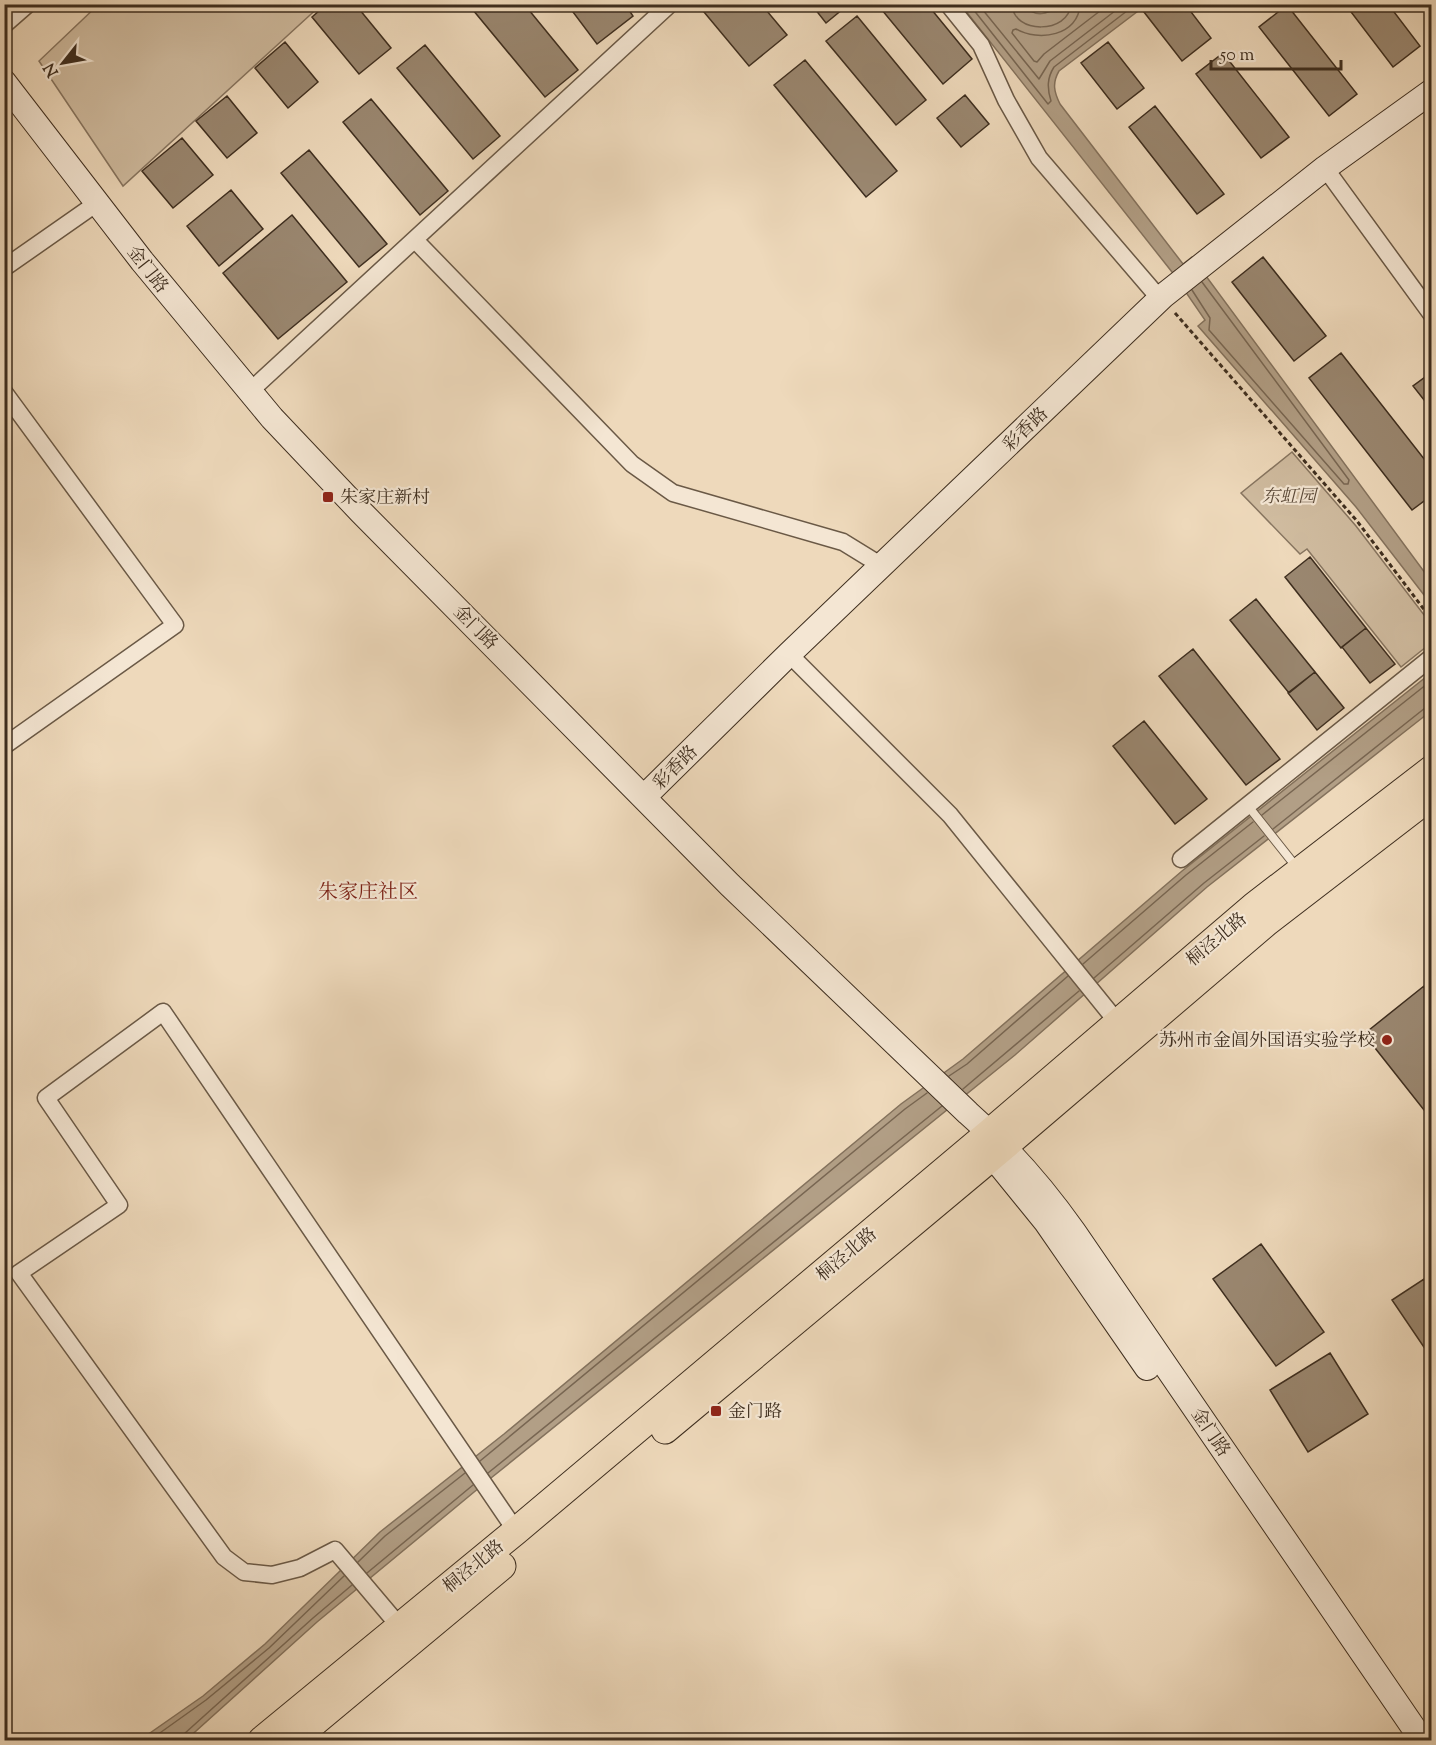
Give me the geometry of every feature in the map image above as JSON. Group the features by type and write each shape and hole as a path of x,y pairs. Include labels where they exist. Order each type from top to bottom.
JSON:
{"main road":[{"name":"金门路","path":"4,82 183,312 249,392 362,512 730,885 968,1113 996,1145 1031,1176 1069,1225 1422,1740"},
{"name":"彩香路","path":"644,797 789,654 1161,298 1325,168 1431,91"},
{"name":"桐泾北路","path":"297,1739 516,1531 996,1145 1118,1023 1299,870 1431,770"},
{"name":"桐泾北路","path":"262,1740 406,1634 1259,928 1431,795"},
{"name":"金门路","path":"996,1145 1060,1242 1403,1740"}],"street":[{"path":"4,25 28,4"},
{"path":"249,392 670,4"},
{"path":"948,4 981,45 1006,100 1039,158 1161,298"},
{"path":"1325,168 1431,315"},
{"path":"4,268 97,203"},
{"path":"415,240 632,464 673,493 843,542 882,566"},
{"path":"4,392 175,625 4,746"},
{"path":"789,654 950,815 1118,1023"},
{"path":"1181,859 1250,808 1431,657"},
{"path":"406,1634 334,1550 300,1568 272,1575 244,1572 224,1557 19,1273 119,1205 46,1098 163,1012 516,1531"}],"lane":[{"path":"1250,808 1299,870"}],"path":[{"path":"1161,298 1357,521 1431,620"}],"green space":[{"path":"99,4 321,5 123,186 39,61"},
{"name":"东虹园","path":"1292,452 1356,526 1431,624 1431,643 1401,667 1307,549 1300,554 1241,493"}],"water":[{"path":"961,5 1023,5 1037,14 1042,14 1062,5 1146,5 1059,71 1055,80 1055,88 1060,104 1183,264 1192,257 1431,581 1431,604 1356,507 1198,326 1205,320 1172,272"},
{"path":"1431,673 1431,711 1207,887 1015,1055 491,1478 317,1622 186,1740 140,1740 203,1696 265,1644 380,1532 504,1434 901,1104 963,1059 1182,871"}],"building":[{"path":"327,4 355,4 391,48 359,74 312,17"},
{"path":"480,4 524,4 578,70 545,97 473,10"},
{"path":"567,4 625,4 633,16 597,44"},
{"path":"701,4 761,4 787,35 749,66 699,6"},
{"path":"811,4 849,4 826,23"},
{"path":"877,4 927,4 972,59 943,84"},
{"path":"1154,4 1185,4 1211,38 1182,61 1144,12"},
{"path":"1345,4 1388,4 1420,46 1393,67"},
{"path":"1287,5 1357,94 1329,116 1259,27"},
{"path":"857,16 926,100 896,125 826,41"},
{"path":"285,42 318,82 288,108 255,68"},
{"path":"1108,42 1144,88 1117,109 1081,63"},
{"path":"425,45 500,136 473,159 397,68"},
{"path":"1223,53 1289,137 1261,158 1196,74"},
{"path":"805,60 897,171 866,197 774,85"},
{"path":"965,95 989,124 961,147 937,118"},
{"path":"227,96 257,133 227,158 196,121"},
{"path":"371,99 448,191 420,215 343,122"},
{"path":"1155,106 1224,194 1197,214 1129,127"},
{"path":"182,138 213,175 173,208 142,171"},
{"path":"309,150 387,244 359,267 281,173"},
{"path":"231,190 263,229 219,266 187,226"},
{"path":"292,215 347,282 278,339 223,273"},
{"path":"1263,257 1326,336 1294,361 1232,282"},
{"path":"1341,353 1432,469 1432,495 1412,510 1309,378"},
{"path":"1432,372 1432,410 1413,386"},
{"path":"1310,557 1366,628 1341,648 1285,577"},
{"path":"1256,599 1315,672 1289,693 1230,620"},
{"path":"1366,628 1395,664 1370,683 1342,647"},
{"path":"1193,649 1280,759 1246,785 1159,676"},
{"path":"1315,672 1344,708 1317,730 1288,693"},
{"path":"1144,721 1207,799 1175,824 1113,746"},
{"path":"1424,986 1432,996 1432,1104 1424,1110 1364,1034"},
{"path":"1261,1244 1324,1332 1276,1366 1213,1279"},
{"path":"1424,1279 1432,1290 1432,1359 1392,1300"},
{"path":"1330,1353 1368,1414 1308,1452 1270,1390"}],"place":[{"name":"朱家庄新村","path":"328,497"},
{"name":"苏州市金阊外国语实验学校","path":"1387,1040"},
{"name":"金门路","path":"716,1411"}],"district":[{"name":"朱家庄社区","path":"368,891"}]}
